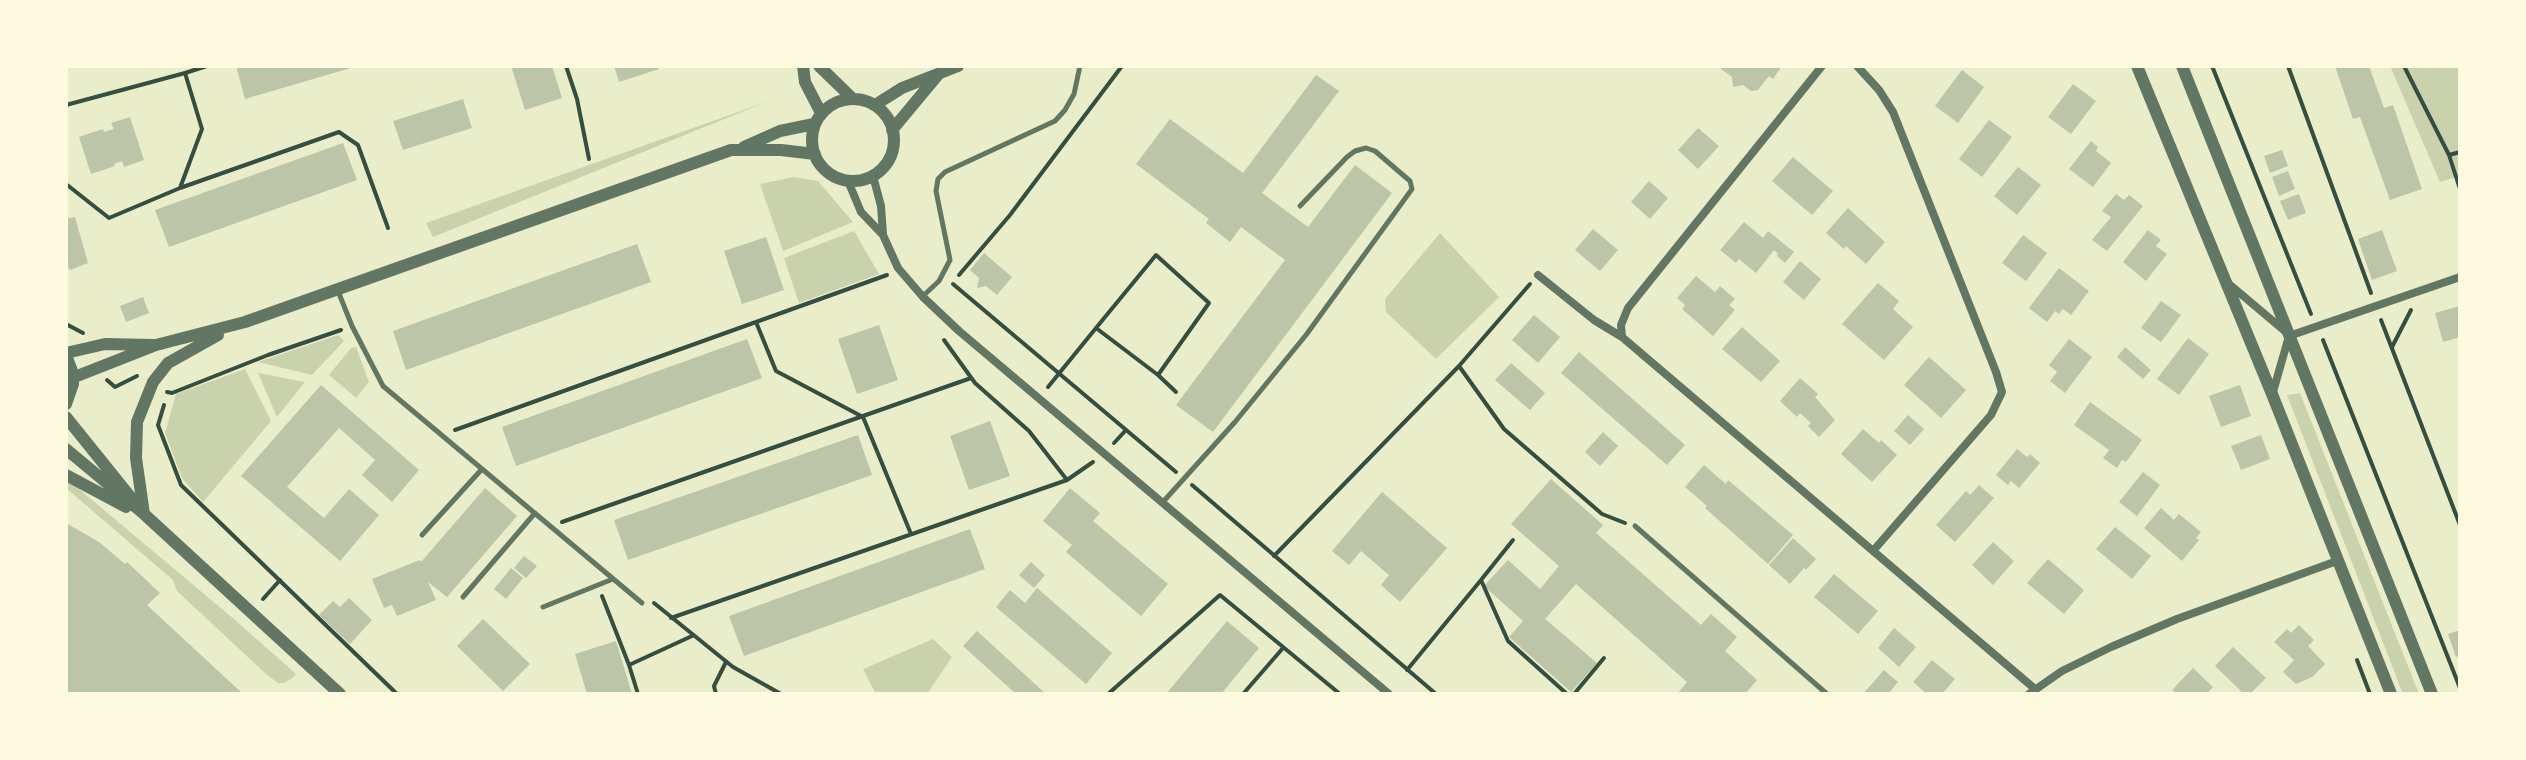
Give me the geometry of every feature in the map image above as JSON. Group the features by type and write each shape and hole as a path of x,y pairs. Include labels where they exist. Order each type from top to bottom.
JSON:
{"street":[{"path":"803,66 805,82 818,118"},
{"path":"819,66 852,98"},
{"path":"875,105 902,88 958,66"},
{"path":"1622,337 1621,325 1628,308 1822,66"},
{"path":"1857,66 1879,90 1893,112 2002,392 1991,415 1873,551"},
{"path":"2137,66 2391,694"},
{"path":"2182,66 2432,694"},
{"path":"892,130 939,74"},
{"path":"852,98 866,100 885,114 894,141 884,167 860,181 848,181 825,170 815,154 811,137 818,118 831,104 852,98"},
{"path":"72,378 156,345 245,322 338,290 818,118"},
{"path":"741,148 815,154"},
{"path":"873,176 881,206 883,235"},
{"path":"848,181 861,212 883,235 898,268 923,297 1389,694"},
{"path":"1538,275 1594,320 1622,337 1873,551 2032,692 2062,671 2124,641 2337,561"},
{"path":"2289,336 2460,277"},
{"path":"2225,280 2289,336"},
{"path":"144,514 136,458 137,422 153,382 168,363 245,322"},
{"path":"2272,394 2289,336"},
{"path":"66,404 72,378 66,354 105,344 156,345"},
{"path":"66,417 144,514"},
{"path":"66,449 144,514 340,694"},
{"path":"66,475 144,514"}],"lane":[{"path":"923,297 939,281 950,260 936,191 938,179 945,172 1055,121 1074,94 1080,66"},
{"path":"1162,503 1235,422 1306,335 1412,189 1410,181 1375,151 1366,148 1347,157 1300,206"},
{"path":"338,290 359,341 383,386 642,603"},
{"path":"422,535 482,469"},
{"path":"463,597 535,513"},
{"path":"1635,526 1827,694"},
{"path":"543,607 613,579"}],"path":[{"path":"66,105 207,66"},
{"path":"566,66 577,99 589,159"},
{"path":"1122,66 1010,215 952,283 1436,694"},
{"path":"2212,66 2460,688"},
{"path":"2404,66 2449,155 2460,189"},
{"path":"180,188 202,129 185,73"},
{"path":"66,184 109,218 180,188 339,132 358,145 388,228"},
{"path":"2449,155 2460,152"},
{"path":"1038,398 1156,255 1209,303 1158,375"},
{"path":"452,431 889,274"},
{"path":"1274,556 1459,366 1538,275"},
{"path":"2392,347 2412,307"},
{"path":"756,322 776,371 863,417 911,534"},
{"path":"1096,328 1176,392"},
{"path":"671,618 1067,480 1029,431 971,378 943,339"},
{"path":"1459,366 1504,429 1602,514 1635,526"},
{"path":"95,369 115,387 140,375 167,392 158,425 181,485 397,694"},
{"path":"561,522 971,378"},
{"path":"1407,670 1513,540"},
{"path":"252,613 280,580"},
{"path":"1481,580 1508,641 1567,694"},
{"path":"597,585 638,694"},
{"path":"1108,694 1220,595 1340,694"},
{"path":"629,665 692,636"},
{"path":"1243,694 1283,648"},
{"path":"1574,694 1604,658"},
{"path":"716,694 714,686 726,662"}],"green space":[{"path":"2390,66 2460,66 2460,176 2440,182"},
{"path":"769,101 433,237 426,223"},
{"path":"794,177 818,181 853,222 783,251 760,184"},
{"path":"854,231 879,274 799,303 784,258"},
{"path":"1440,233 1499,297 1436,359 1386,312 1385,299"},
{"path":"338,335 344,341 312,375 258,362"},
{"path":"356,347 369,382 356,398 329,375 351,348"},
{"path":"245,369 271,421 203,502 182,478 165,433 176,394"},
{"path":"258,373 305,382 277,417"},
{"path":"2300,393 2419,694 2403,694 2287,395"},
{"path":"66,481 235,620 296,674 294,677 278,683 266,674 177,591 173,580 66,488"},
{"path":"933,639 952,657 927,694 876,694 863,669"}],"building":[{"path":"236,66 354,66 354,67 245,99"},
{"path":"511,66 552,66 562,98 525,110"},
{"path":"614,66 658,66 659,69 619,82"},
{"path":"1723,66 1782,66 1773,79 1769,76 1758,90 1751,91 1743,85 1733,87 1732,77 1721,69"},
{"path":"2335,66 2369,66 2384,108 2393,105 2422,189 2390,200 2360,117 2353,119"},
{"path":"1962,70 1984,87 1958,123 1935,106"},
{"path":"1316,75 1339,91 1262,193 1308,227 1355,165 1392,193 1213,432 1176,405 1285,260 1241,227 1230,242 1206,223 1209,219 1136,164 1170,119 1243,173"},
{"path":"2073,84 2096,101 2071,134 2048,117"},
{"path":"463,99 472,128 403,150 393,121"},
{"path":"130,117 144,160 124,167 122,161 91,174 79,137 103,129 104,132 114,129 111,123"},
{"path":"1989,120 2012,137 1982,177 1959,159"},
{"path":"1698,128 1719,146 1698,169 1678,150"},
{"path":"2091,141 2098,147 2096,151 2111,163 2093,187 2069,169"},
{"path":"343,143 357,180 169,247 155,210"},
{"path":"2282,150 2288,166 2270,173 2264,156"},
{"path":"1793,157 1833,191 1812,215 1772,181"},
{"path":"2018,167 2041,185 2017,215 1994,196"},
{"path":"2288,171 2295,189 2279,196 2272,177"},
{"path":"1649,181 1668,198 1650,219 1631,202"},
{"path":"2116,194 2124,200 2129,195 2143,206 2107,251 2092,240 2111,217 2102,211"},
{"path":"2299,194 2306,213 2288,220 2280,201"},
{"path":"1848,208 1885,242 1866,264 1826,233"},
{"path":"75,217 88,263 70,270 66,263 66,219"},
{"path":"1744,222 1763,238 1768,231 1794,252 1785,263 1774,250 1756,273 1739,259 1736,263 1720,250"},
{"path":"1593,229 1618,250 1600,271 1575,250"},
{"path":"2148,230 2161,240 2156,246 2167,254 2146,281 2123,262"},
{"path":"2382,230 2397,271 2372,280 2358,239"},
{"path":"2023,235 2047,253 2026,281 2002,263"},
{"path":"766,237 784,290 742,304 724,251"},
{"path":"637,244 651,282 406,370 393,331"},
{"path":"984,253 1012,277 997,295 986,286 977,288 979,278 970,270"},
{"path":"1800,261 1821,279 1804,300 1783,282"},
{"path":"2059,268 2089,291 2071,315 2063,309 2059,314 2055,311 2047,322 2029,308"},
{"path":"1696,276 1715,292 1720,286 1735,299 1729,305 1735,310 1713,336 1682,309 1685,305 1677,298"},
{"path":"1878,283 1899,301 1893,309 1913,327 1884,360 1842,324"},
{"path":"143,297 149,313 126,322 120,306"},
{"path":"2161,301 2181,315 2161,342 2141,328"},
{"path":"2460,306 2460,337 2443,342 2435,313"},
{"path":"1534,315 1560,337 1538,363 1512,340"},
{"path":"879,325 898,380 857,394 838,339"},
{"path":"1742,327 1780,361 1761,382 1722,349"},
{"path":"2188,338 2209,354 2179,395 2157,379"},
{"path":"747,339 762,378 516,466 502,427"},
{"path":"2069,339 2092,357 2065,393 2050,381 2057,372 2049,365"},
{"path":"2125,347 2151,370 2143,379 2117,357"},
{"path":"1579,352 1685,445 1667,465 1561,373"},
{"path":"1929,357 1966,390 1941,418 1904,385"},
{"path":"1511,363 1545,393 1530,410 1495,380"},
{"path":"1800,378 1818,394 1815,397 1835,420 1819,437 1808,426 1811,423 1800,413 1797,417 1780,401"},
{"path":"321,385 419,470 392,502 362,475 375,460 339,428 287,487 324,518 349,489 379,515 340,561 241,476"},
{"path":"2240,385 2251,416 2221,427 2209,396"},
{"path":"2090,402 2142,440 2126,462 2122,460 2117,468 2103,458 2109,450 2074,425"},
{"path":"1908,415 1924,429 1910,445 1894,431"},
{"path":"990,421 1010,476 969,490 950,436"},
{"path":"1863,429 1897,455 1872,482 1841,454"},
{"path":"1603,432 1618,446 1600,466 1585,452"},
{"path":"858,435 872,475 628,560 614,520"},
{"path":"2261,435 2270,459 2241,470 2231,446"},
{"path":"2017,449 2027,457 2030,454 2040,463 2019,488 2011,481 2008,485 1996,475"},
{"path":"1704,465 1726,484 1728,480 1793,535 1768,564 1685,487"},
{"path":"2143,472 2160,485 2137,516 2119,502"},
{"path":"1551,479 1603,525 1596,533 1701,625 1711,614 1737,637 1725,651 1757,680 1745,694 1677,694 1687,682 1576,584 1545,619 1597,663 1571,692 1509,637 1523,621 1484,586 1508,560 1540,589 1559,566 1511,524"},
{"path":"1979,485 1994,498 1955,542 1936,525 1966,491 1970,495"},
{"path":"485,488 517,516 447,597 428,582 436,600 397,616 392,605 384,608 372,579 421,562"},
{"path":"1070,488 1100,513 1093,521 1168,584 1141,616 1066,552 1072,545 1043,521"},
{"path":"1382,492 1447,548 1400,602 1381,585 1389,575 1361,551 1349,565 1332,551"},
{"path":"2161,508 2174,520 2179,514 2201,532 2196,538 2199,540 2182,561 2144,528"},
{"path":"66,523 99,542 125,564 127,562 160,593 147,605 243,694 66,694"},
{"path":"2115,527 2151,556 2132,579 2096,549"},
{"path":"970,529 985,569 744,656 729,616"},
{"path":"1793,538 1816,559 1790,584 1769,565"},
{"path":"1993,542 2014,561 1993,585 1972,565"},
{"path":"524,556 537,566 526,578 514,568"},
{"path":"2048,559 2084,590 2064,614 2027,583"},
{"path":"1031,562 1045,575 1034,588 1019,575"},
{"path":"511,568 523,578 506,599 494,589"},
{"path":"1834,574 1878,611 1858,634 1814,597"},
{"path":"1037,588 1112,653 1086,684 996,607 1010,590 1025,603"},
{"path":"349,598 372,620 350,644 319,615 333,601 340,607"},
{"path":"483,619 530,664 503,691 457,646"},
{"path":"1227,621 1259,648 1221,694 1166,694"},
{"path":"2299,625 2314,640 2308,646 2325,664 2312,677 2296,684 2283,672 2294,660 2274,642 2287,629 2291,633"},
{"path":"1894,628 1916,647 1899,667 1878,648"},
{"path":"2460,630 2460,655 2456,657 2448,634"},
{"path":"977,631 1046,694 1016,694 963,646"},
{"path":"616,641 632,694 587,694 575,654"},
{"path":"2233,647 2266,678 2250,694 2244,694 2215,666"},
{"path":"1932,660 1955,679 1942,694 1927,694 1913,682"},
{"path":"2193,668 2213,687 2206,694 2177,694 2172,690"},
{"path":"1884,670 1898,682 1888,694 1863,694"}]}
